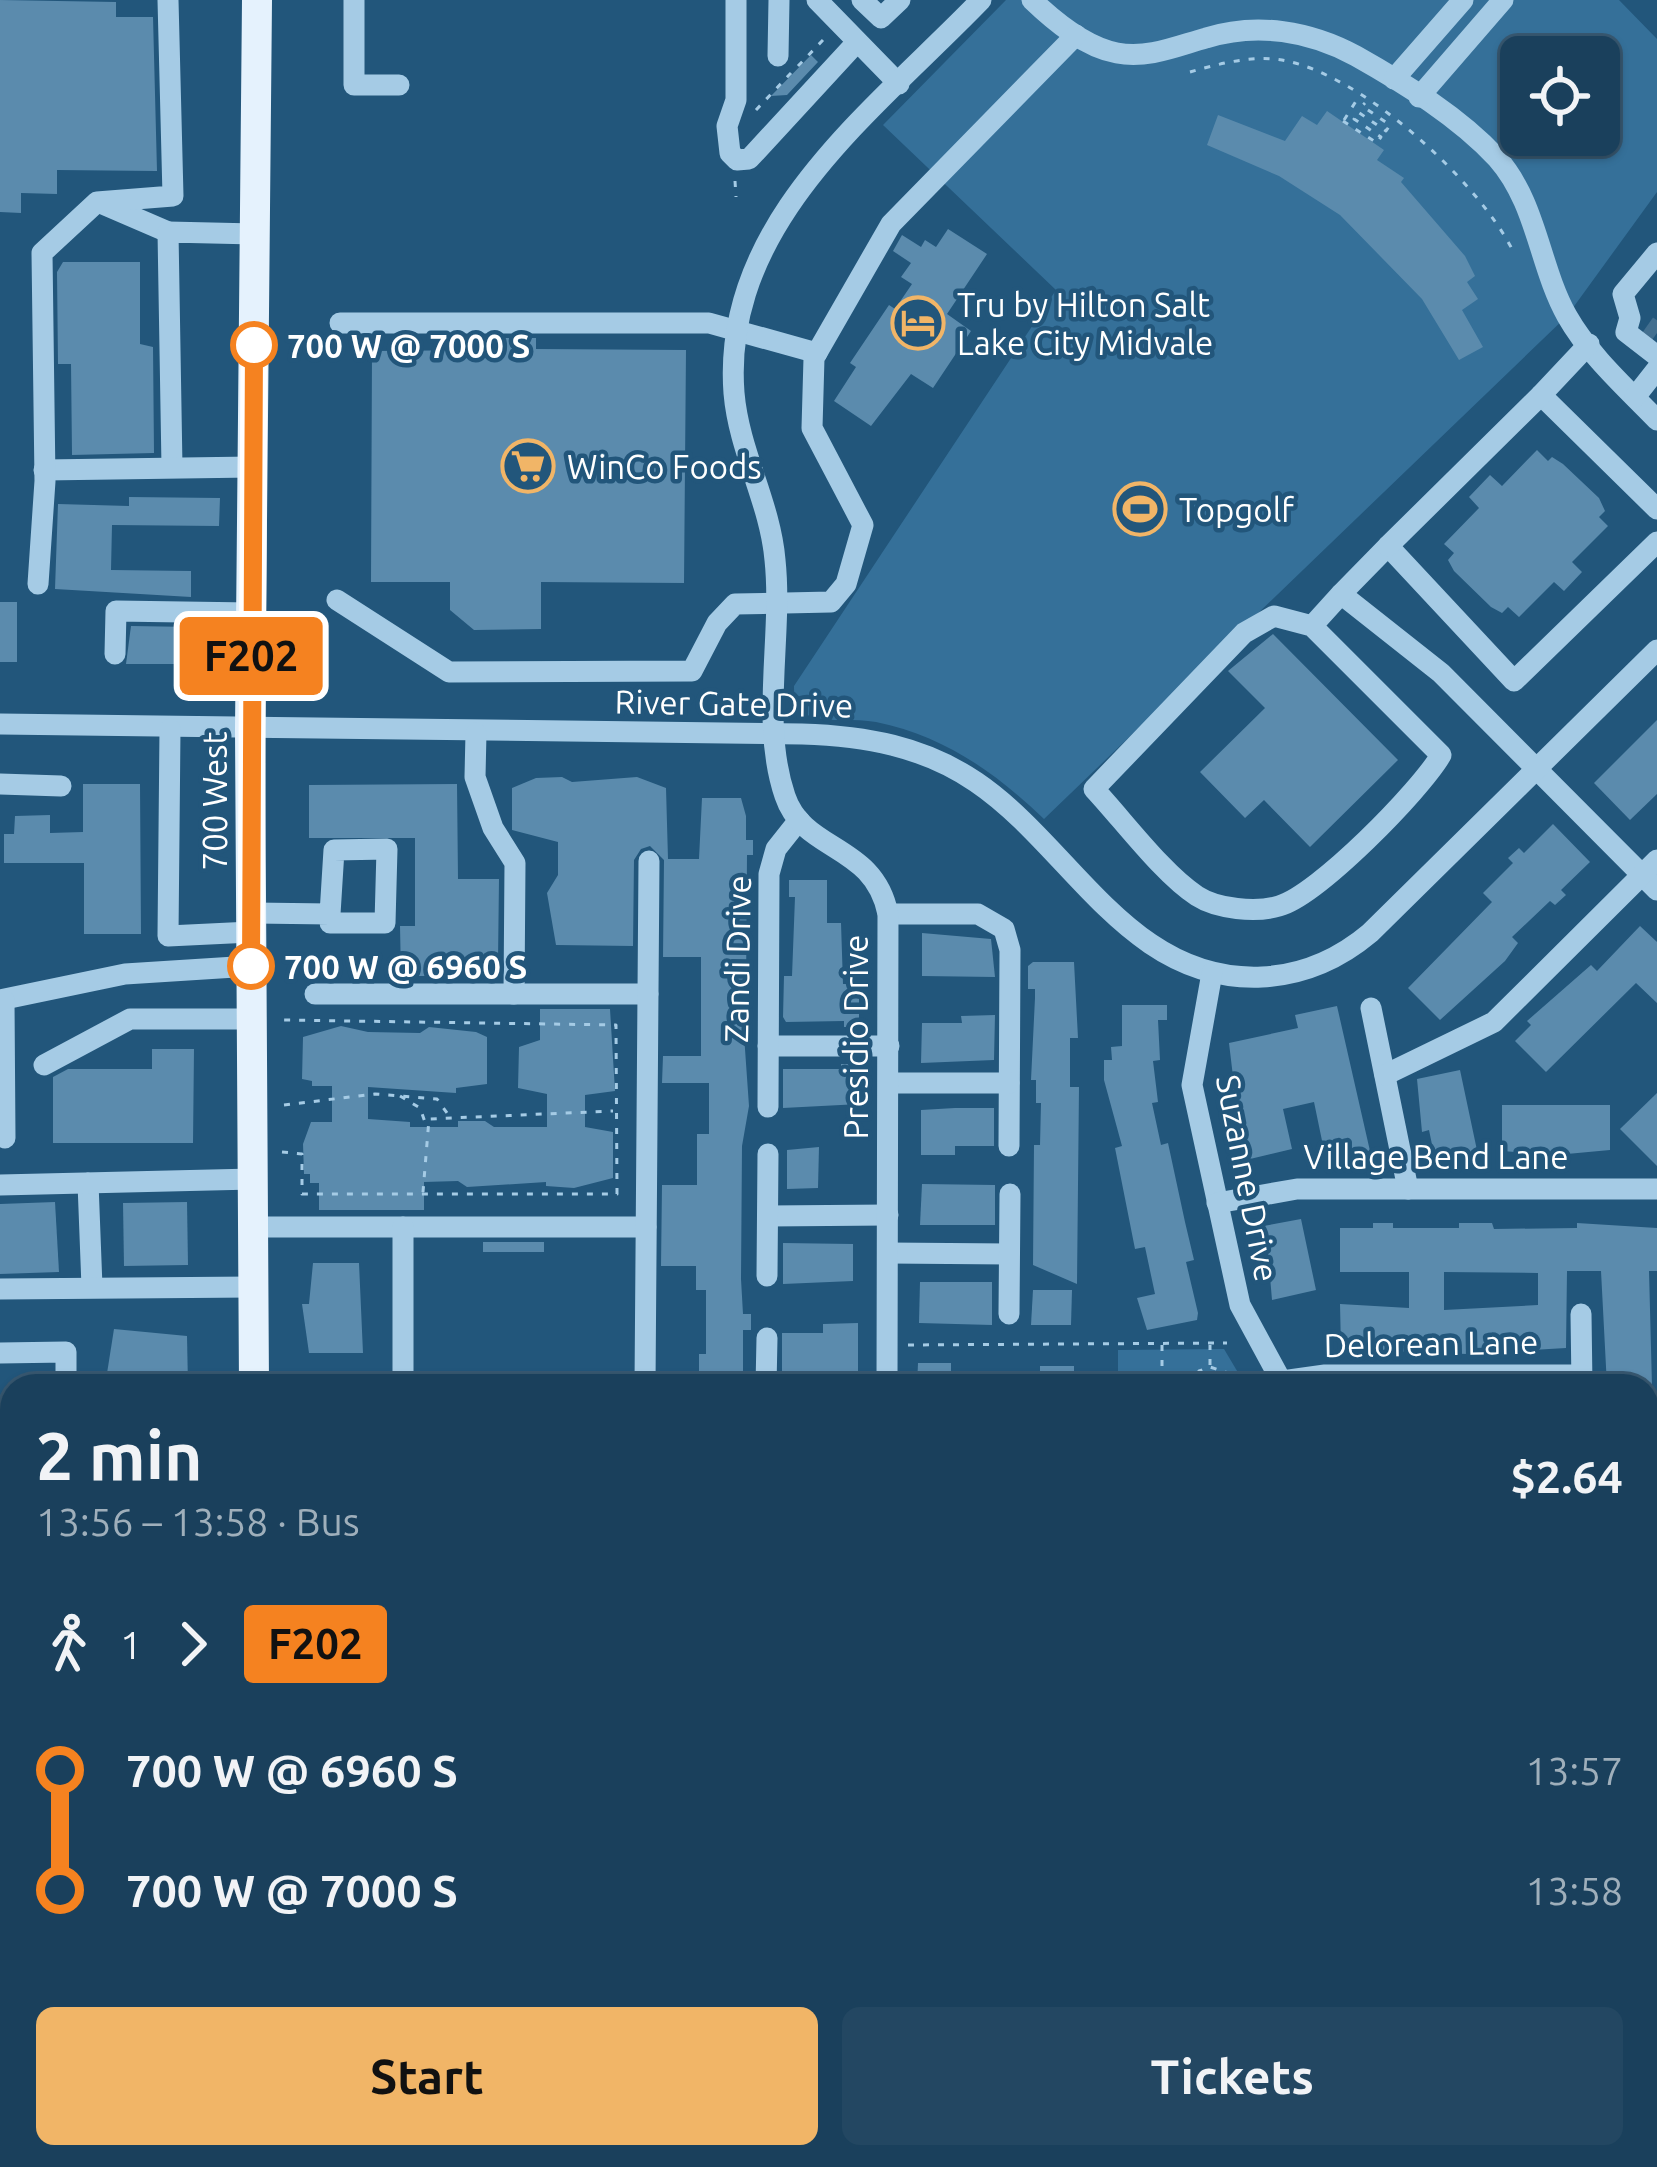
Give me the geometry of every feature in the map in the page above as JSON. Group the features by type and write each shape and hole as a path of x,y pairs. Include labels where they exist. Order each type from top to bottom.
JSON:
{"main road":[{"name":"700 West","path":"254,1374 250,730 257,0"}],"street":[{"path":"38,584 44,470 42,253 97,202 173,196 168,0"},
{"path":"354,0 354,86 399,85"},
{"path":"736,0 736,100 727,126 730,153 737,160 749,159 857,42"},
{"path":"778,56 779,0"},
{"path":"817,0 899,84"},
{"path":"862,0 881,18 900,0"},
{"path":"799,820 783,792 776,734 774,545 735,408 736,329 748,281 778,218 820,164 980,0"},
{"path":"1033,0 1100,49 1145,54 1212,36 1283,31 1338,47 1394,80 1474,137 1516,186 1567,316 1657,420"},
{"path":"1394,80 1463,0"},
{"path":"1419,97 1503,0"},
{"path":"337,600 449,673 692,671 717,623 735,604 831,602 846,584 863,525 812,428 817,353 891,224 1076,35"},
{"path":"97,202 168,232 255,234"},
{"path":"168,232 172,467"},
{"path":"1657,253 1623,294 1639,322 1626,332 1657,356"},
{"path":"340,323 709,323 817,353"},
{"path":"1312,626 1588,344"},
{"path":"1634,397 1657,369"},
{"path":"1541,395 1657,509"},
{"path":"44,470 253,467"},
{"path":"1388,546 1514,681 1657,542"},
{"path":"1341,594 1441,673 1652,875 1494,1022 1384,1075"},
{"path":"115,654 116,611 251,613"},
{"path":"1274,616 1312,626 1441,755 1427,778 1309,891 1278,907 1239,909 1198,897 1094,789 1244,633 1274,616"},
{"name":"River Gate Drive","path":"0,724 776,734 877,740 959,771 1011,811 1140,938 1175,960 1212,973 1288,974 1346,951 1378,926 1657,650"},
{"path":"170,729 168,937 330,914"},
{"path":"476,733 475,777 493,828 515,863 514,994"},
{"path":"0,784 61,785"},
{"name":"Presidio Drive","path":"799,820 866,867 888,914 887,1374"},
{"name":"Zandi Drive","path":"768,1107 770,864 799,820"},
{"path":"645,1374 649,861"},
{"path":"888,914 978,914 1004,929 1010,950 1010,1146"},
{"path":"5,1138 2,1000 124,974 251,966"},
{"name":"Suzanne Drive","path":"1212,973 1191,1077 1240,1305 1278,1374"},
{"path":"314,994 648,994"},
{"path":"1371,1008 1408,1189"},
{"path":"44,1065 130,1018 252,1019"},
{"path":"768,1046 889,1046"},
{"path":"889,1083 1009,1083"},
{"path":"767,1276 768,1154"},
{"path":"0,1185 253,1179"},
{"path":"88,1183 92,1287"},
{"name":"Village Bend Lane","path":"1217,1203 1283,1190 1657,1189"},
{"path":"1009,1314 1010,1194"},
{"path":"768,1216 888,1215"},
{"path":"253,1227 646,1227"},
{"path":"403,1227 403,1374"},
{"path":"888,1253 1009,1254"},
{"path":"0,1288 254,1287"},
{"name":"Delorean Lane","path":"1581,1314 1582,1374"},
{"path":"766,1338 766,1374"},
{"path":"0,1353 66,1352 66,1374"}],"path":[{"path":"1190,71 1277,59 1329,77 1411,131 1470,184 1513,251"},
{"path":"1359,97 1343,122 1377,143 1381,137 1354,119 1358,112 1386,131 1390,124 1362,106 1366,101"},
{"path":"282,1152 302,1154 302,1194 617,1194 616,1025 284,1020"},
{"path":"284,1105 398,1095 437,1099 448,1115"},
{"path":"398,1095 420,1108 426,1124 423,1194"},
{"path":"426,1124 448,1115 515,1118 578,1109 616,1111"},
{"path":"906,1345 1227,1342"},
{"path":"1162,1343 1162,1374"},
{"path":"1210,1343 1210,1366"},
{"path":"1196,1374 1210,1366 1229,1374"}],"shaded area":[{"name":"Topgolf","path":"1006,0 1619,0 1657,39 1657,192 1567,316 1044,819 987,771 924,736 876,722 810,716 795,700 794,686 1056,290 883,125"},
{"path":"1224,1349 1239,1374 1118,1374 1118,1350"}],"building":[{"path":"0,0 116,2 116,17 153,17 157,171 57,170 57,194 21,193 21,213 0,212"},
{"path":"811,55 818,62 787,95 771,96"},
{"path":"1327,111 1384,150 1377,160 1404,178 1401,182 1465,256 1475,276 1467,282 1478,299 1462,310 1483,347 1459,360 1422,299 1340,215 1279,176 1207,145 1218,115 1285,141 1302,116 1317,125"},
{"name":"Tru by Hilton Salt Lake City Midvale","path":"948,229 987,254 947,314 971,331 933,388 911,374 871,426 834,401 856,367 850,363 889,305 895,309 912,284 901,277 911,263 893,251 902,235 921,247 925,240 936,247"},
{"path":"63,262 140,262 140,344 153,347 154,453 72,455 71,364 58,364 57,272"},
{"name":"WinCo Foods","path":"492,338 536,338 536,349 686,350 684,583 541,582 541,629 474,630 450,610 450,582 371,582 372,351 492,350"},
{"path":"1537,450 1548,461 1552,457 1563,464 1599,498 1605,511 1599,517 1608,526 1572,562 1582,572 1564,591 1554,582 1519,617 1508,607 1502,613 1491,607 1454,571 1448,560 1454,553 1444,544 1479,508 1469,497 1490,475 1502,486"},
{"path":"129,497 220,498 219,526 112,525 111,570 191,571 191,597 55,589 58,504 129,506"},
{"path":"0,602 17,602 17,662 0,662"},
{"path":"131,626 193,627 193,664 126,664"},
{"path":"1273,634 1398,760 1310,847 1264,800 1245,818 1200,772 1265,708 1228,671"},
{"path":"1657,720 1657,794 1630,820 1594,783"},
{"path":"562,777 572,782 637,777 666,788 668,859 699,859 702,798 741,798 746,840 753,840 753,855 747,855 746,992 741,992 749,1106 742,1146 741,1279 743,1314 751,1314 751,1330 743,1330 743,1374 699,1374 699,1354 706,1354 706,1290 696,1290 696,1266 661,1266 662,1185 697,1185 697,1134 709,1134 709,1083 662,1083 663,1056 701,1056 701,957 663,957 664,860 650,846 641,849 634,860 633,946 556,945 547,893 558,875 558,842 512,830 512,788 536,778"},
{"path":"83,784 140,784 141,934 84,934 84,863 4,863 4,834 14,834 15,816 50,815 50,833 83,832"},
{"path":"457,784 458,879 499,879 498,961 479,961 479,976 401,976 400,926 415,926 415,838 309,838 309,785"},
{"path":"1553,824 1590,862 1561,890 1566,895 1555,905 1550,901 1512,937 1518,943 1505,961 1440,1020 1408,988 1492,902 1483,893 1513,863 1508,858 1519,848 1524,853"},
{"path":"789,880 827,880 827,923 841,923 843,984 859,984 859,1027 844,1027 844,1021 786,1022 783,1017 784,976 792,976 795,897 789,897"},
{"path":"1640,926 1657,942 1657,1003 1636,983 1546,1072 1515,1041 1531,1025 1527,1021 1591,965 1597,971"},
{"path":"922,933 991,939 995,977 922,976"},
{"path":"1074,962 1078,1038 1070,1038 1070,1087 1079,1087 1077,1284 1033,1265 1034,1145 1040,1145 1041,1103 1036,1103 1036,1080 1031,1080 1035,989 1028,989 1028,966"},
{"path":"1122,1005 1167,1005 1167,1020 1158,1020 1160,1060 1153,1061 1158,1102 1152,1103 1161,1145 1168,1143 1194,1260 1186,1262 1197,1320 1147,1330 1137,1298 1155,1294 1145,1247 1135,1249 1115,1148 1122,1146 1104,1080 1104,1060 1112,1060 1111,1047 1122,1046"},
{"path":"1337,1006 1370,1151 1326,1160 1314,1102 1283,1109 1292,1149 1250,1159 1226,1086 1234,1085 1229,1043 1298,1028 1295,1015"},
{"path":"540,1009 610,1009 615,1091 585,1095 585,1127 613,1132 613,1178 574,1188 546,1186 546,1182 467,1187 458,1181 424,1182 424,1210 319,1210 319,1183 310,1183 310,1174 304,1174 303,1144 311,1122 332,1122 332,1086 312,1086 312,1081 302,1079 303,1037 341,1026 368,1032 420,1033 429,1027 476,1032 487,1037 487,1084 456,1088 456,1093 368,1087 368,1119 410,1122 410,1127 458,1127 458,1121 485,1121 494,1127 547,1127 547,1094 518,1088 519,1047 540,1040"},
{"path":"995,1015 994,1060 921,1063 922,1023 962,1023 961,1016"},
{"path":"152,1049 194,1049 193,1143 53,1143 53,1077 68,1069 152,1069"},
{"path":"841,1064 860,1064 860,1104 783,1108 783,1069 841,1069"},
{"path":"1460,1070 1478,1155 1436,1164 1429,1130 1422,1132 1417,1079"},
{"path":"1657,1093 1657,1166 1620,1129"},
{"path":"1502,1105 1610,1105 1610,1150 1556,1155 1502,1151"},
{"path":"994,1108 994,1146 955,1146 955,1155 921,1155 921,1110"},
{"path":"819,1147 818,1188 787,1189 787,1150"},
{"path":"922,1184 995,1185 995,1225 920,1225"},
{"path":"55,1202 59,1272 0,1274 0,1204"},
{"path":"187,1202 188,1265 124,1266 123,1203"},
{"path":"1301,1219 1316,1290 1272,1300 1267,1241 1261,1242 1258,1227"},
{"path":"1393,1223 1393,1228 1459,1228 1459,1223 1492,1223 1494,1229 1577,1228 1577,1223 1657,1228 1657,1271 1649,1271 1652,1374 1606,1374 1601,1271 1567,1271 1566,1348 1467,1354 1341,1349 1340,1304 1409,1308 1409,1272 1340,1272 1340,1228","holes":["1444,1272 1538,1273 1538,1305 1444,1310"]},
{"path":"483,1242 544,1242 544,1252 483,1252"},
{"path":"783,1243 853,1244 853,1281 783,1284"},
{"path":"313,1263 359,1263 363,1353 309,1353 302,1304 309,1304"},
{"path":"920,1282 992,1282 992,1325 919,1323"},
{"path":"1033,1290 1072,1290 1071,1325 1031,1325"},
{"path":"858,1323 858,1374 782,1372 782,1333 823,1333 823,1324"},
{"path":"114,1329 187,1336 188,1374 107,1374"},
{"path":"918,1363 951,1363 951,1374 918,1374"},
{"path":"1040,1366 1074,1366 1074,1374 1040,1374"}],"tunnel":[{"path":"1647,326 1657,333"}],"bus line":[{"name":"F202","path":"251,966 254,345"}],"place":[{"name":"Tru by Hilton Salt Lake City Midvale","path":"918,323"},
{"name":"700 W @ 7000 S","path":"254,345"},
{"name":"WinCo Foods","path":"528,466"},
{"name":"Topgolf","path":"1140,509"},
{"name":"700 W @ 6960 S","path":"251,966"}]}
